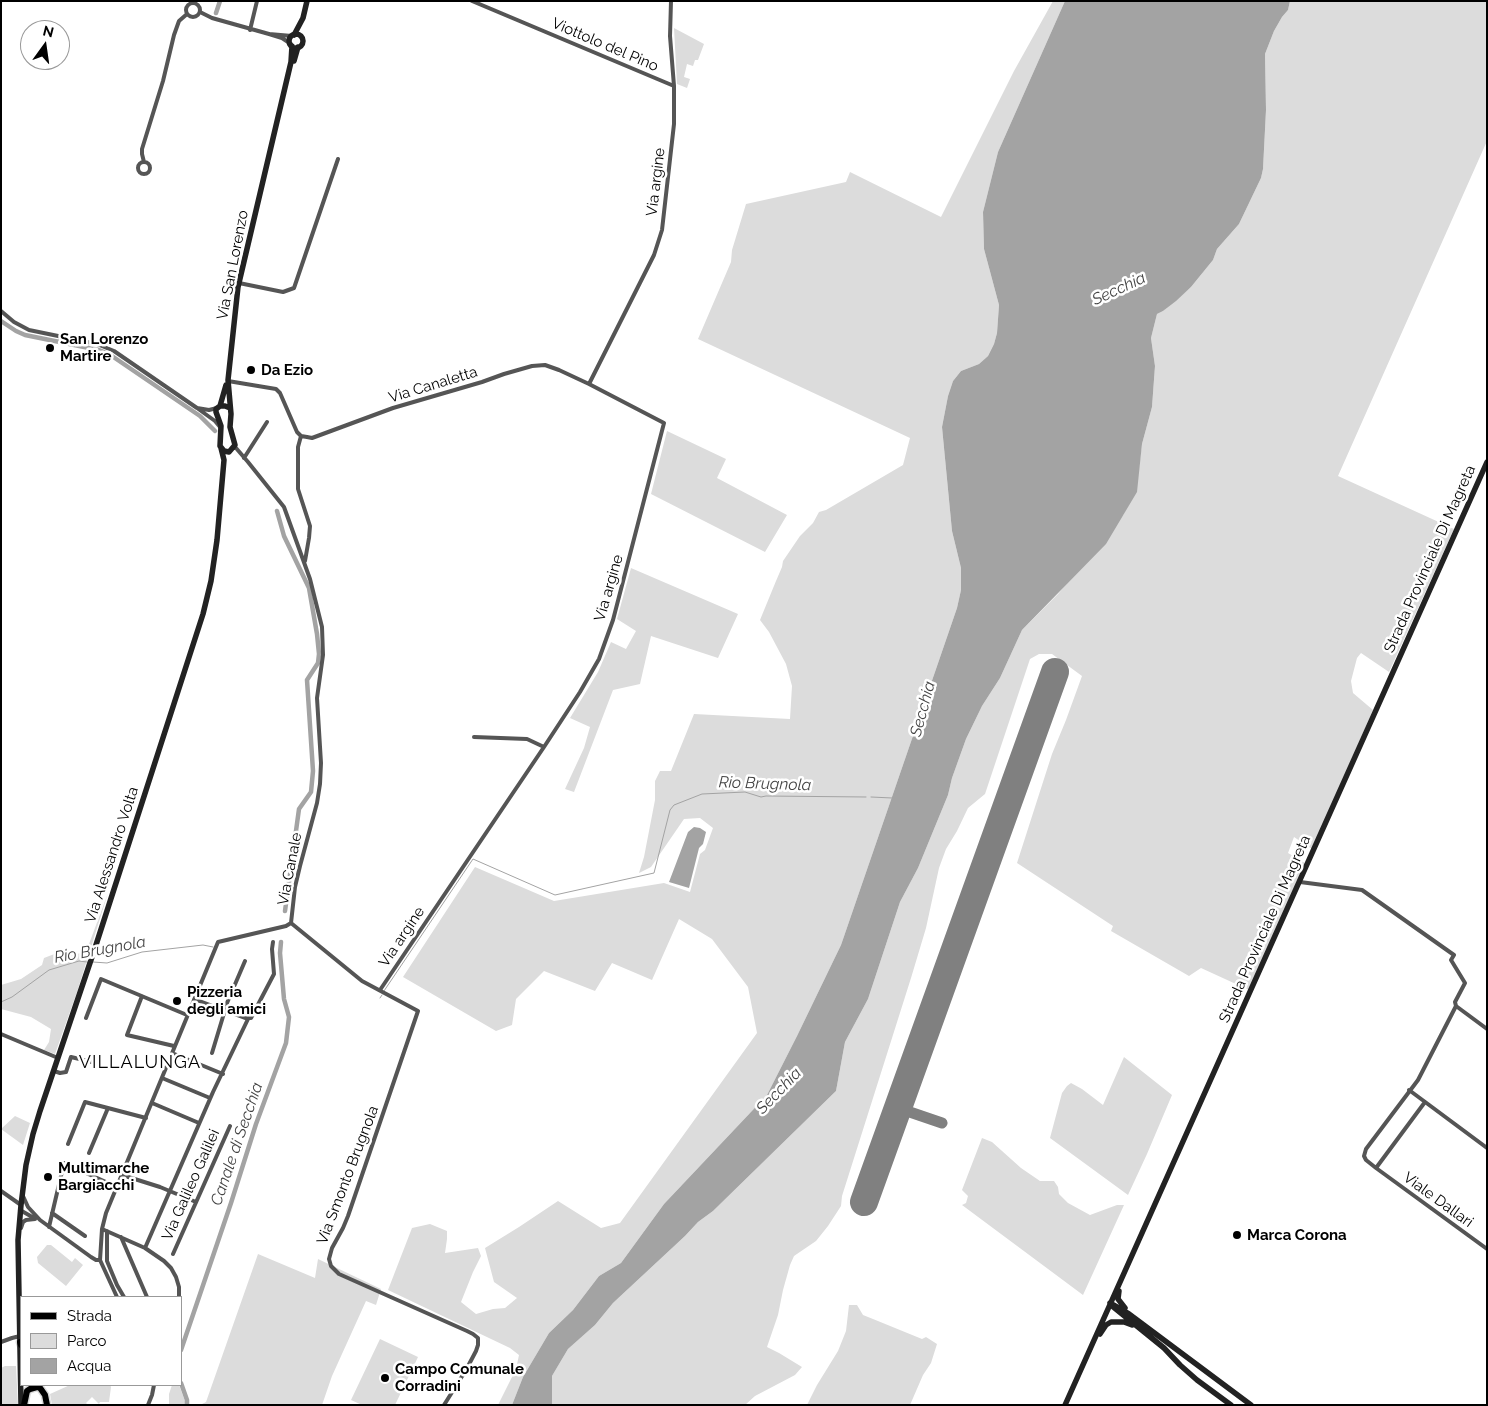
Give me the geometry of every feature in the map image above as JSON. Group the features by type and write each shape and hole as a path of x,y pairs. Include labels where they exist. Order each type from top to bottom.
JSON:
{"main road":[{"path":"303,18 290,39 293,46 302,44 303,18 307,1"},
{"path":"293,35 298,34 302,37"},
{"name":"Via San Lorenzo","path":"228,380 239,282 291,62 293,46"},
{"path":"224,460 220,443 221,429 216,412 228,380"},
{"path":"224,460 232,450 235,442 230,427 231,414 228,380"},
{"path":"219,406 230,408"},
{"path":"222,448 224,451 232,450"},
{"name":"Via Alessandro Volta","path":"20,1307 18,1240 20,1208 22,1191 30,1162 33,1134 94,952 208,598 217,540 224,460"},
{"name":"Strada Provinciale Di Magreta","path":"1065,1405 1487,462"},
{"path":"1129,1261 1130,1265 1117,1297 1118,1301 1130,1314"},
{"path":"1110,1303 1130,1314 1251,1405"},
{"path":"1110,1303 1113,1308 1164,1348 1180,1365 1231,1405"},
{"path":"1086,1357 1092,1350 1102,1330 1111,1322 1124,1322 1137,1327"},
{"path":"1198,1380 1196,1372 1202,1368"},
{"name":"Via Alessandro Volta","path":"21,1386 23,1405"},
{"path":"23,1405 27,1391 39,1388 47,1405"}],"street":[{"path":"250,30 257,1"},
{"name":"Viottolo del Pino","path":"472,1 674,86"},
{"name":"Via argine","path":"589,384 650,264 662,230 674,131 674,86 670,36 671,1"},
{"path":"182,2 187,5"},
{"path":"144,162 142,149 179,21 186,14 185,10 190,3 197,2 200,12"},
{"path":"200,12 212,18 282,38 293,46"},
{"path":"186,14 192,17 197,16 200,12"},
{"path":"269,34 293,35"},
{"path":"239,282 284,292 294,288 338,159"},
{"path":"1,312 18,325 29,330 106,346 197,408 215,421 221,429"},
{"name":"Via Canaletta","path":"301,436 312,438 393,408 532,366 545,365 589,384 664,423"},
{"path":"228,380 278,390 294,427 301,436 298,447 298,489 310,526 310,538 304,563"},
{"path":"197,408 208,410 219,406"},
{"path":"244,458 267,422"},
{"name":"Via argine","path":"382,992 580,692 598,659 617,603 664,423"},
{"name":"Via Canale","path":"117,1296 100,1260 102,1229 106,1213 218,942 286,926 291,923 295,887 320,784 321,763 317,698 323,654 323,636 315,596 284,507 236,448 232,450"},
{"path":"474,737 527,739 544,747"},
{"path":"1300,882 1362,890 1454,955 1451,960 1465,983 1455,1002 1456,1006 1418,1080 1365,1152 1366,1160 1376,1168 1425,1102"},
{"name":"Via Smonto Brugnola","path":"291,923 356,976 418,1011 348,1216 332,1248 329,1259 334,1270 344,1276 473,1334 478,1338 476,1351 444,1405"},
{"path":"145,1248 210,1098 248,1019 253,1016 274,974 273,942"},
{"path":"212,1053 225,1010 245,961"},
{"path":"86,1018 101,979 187,1015"},
{"path":"142,996 126,1035 174,1046"},
{"path":"194,999 248,1019"},
{"path":"1456,1006 1487,1029"},
{"path":"1,1034 58,1058"},
{"path":"172,1053 223,1074"},
{"path":"54,1071 66,1072 71,1056 92,1062"},
{"path":"162,1078 210,1098"},
{"path":"1409,1090 1487,1148"},
{"path":"68,1144 85,1102 146,1118"},
{"path":"152,1103 199,1123"},
{"path":"89,1153 108,1108"},
{"name":"Via Galileo Galilei","path":"173,1254 230,1126"},
{"path":"49,1227 64,1163 117,1186"},
{"name":"Viale Dallari","path":"1376,1168 1487,1249"},
{"path":"122,1175 196,1202"},
{"path":"1,1191 25,1214 40,1220"},
{"path":"22,1191 28,1207 40,1220 91,1257 100,1260"},
{"path":"20,1208 33,1213"},
{"path":"52,1212 85,1236"},
{"path":"18,1240 23,1222 35,1219"},
{"path":"102,1229 145,1248 158,1256 171,1268 176,1277 179,1296"},
{"path":"108,1231 107,1261 124,1296"},
{"path":"121,1237 147,1296"},
{"path":"1,1342 12,1338 20,1341"},
{"path":"148,1405 154,1386"}],"green space":[{"path":"1053,1 1065,1 998,152 983,212 984,249 999,305 997,333 988,356 979,364 961,371 953,381 942,427 952,531 961,568 961,590 957,608 841,945 767,1095 664,1204 621,1263 599,1276 573,1310 549,1333 523,1377 512,1405 498,1405 516,1369 519,1355 510,1348 388,1290 412,1228 430,1224 447,1231 445,1253 478,1248 481,1256 461,1302 476,1314 505,1308 517,1298 494,1282 485,1248 558,1201 601,1228 620,1223 757,1033 748,987 712,939 679,919 652,980 612,963 595,991 544,971 516,999 512,1025 496,1031 403,977 475,867 554,901 664,883 690,892 700,854 705,850 713,828 700,818 684,819 651,867 639,873 655,800 655,781 660,771 671,771 694,714 790,719 792,686 786,664 769,632 760,620 783,561 800,536 813,523 819,512 826,510 903,465 910,438 698,339 731,262 732,250 746,204 846,182 850,172 941,217 1014,71"},
{"path":"1290,1 1487,1 1487,141 1338,476 1454,529 1389,672 1361,653 1357,658 1351,681 1353,693 1373,710 1312,849 1294,837 1288,853 1305,863 1249,990 1201,968 1189,976 1111,931 1113,926 1017,863 1052,754 1082,676 1052,654 1039,654 1030,659 985,794 968,808 946,849 939,868 926,928 842,1196 841,1206 816,1241 794,1256 790,1265 778,1315 767,1347 802,1367 795,1375 755,1396 745,1405 552,1405 552,1376 568,1349 595,1325 613,1303 698,1222 713,1211 836,1091 845,1042 868,999 900,902 918,868 948,795 966,739 982,706 1000,678 1022,630 1058,594 1123,515 1136,492 1142,444 1152,407 1155,366 1151,338 1157,314 1191,287 1213,260 1217,249 1239,224 1261,178 1266,110 1265,54 1274,31 1288,10"},
{"path":"674,28 704,44 698,60 695,60 693,66 687,64 684,77 690,79 687,88 677,84"},
{"path":"667,431 726,459 717,478 787,515 765,552 651,494"},
{"path":"631,568 738,614 718,658 651,636 640,684 613,690 574,792 565,789 584,748 590,727 570,718 598,672 611,642 626,649 636,631 617,619"},
{"path":"108,893 77,992 55,1054 44,1050 49,1042 51,1029 31,1017 1,1009 1,985 21,979 42,965 44,958 57,953 69,955 83,953 89,944"},
{"path":"1124,1057 1172,1095 1128,1195 1050,1138 1062,1093 1067,1086 1071,1083 1103,1105"},
{"path":"15,1116 30,1123 23,1145 1,1129"},
{"path":"982,1138 992,1142 1021,1168 1040,1181 1054,1181 1058,1187 1059,1194 1068,1203 1090,1215 1117,1205 1124,1205 1083,1295 962,1205 966,1203 968,1196 962,1190"},
{"path":"47,1245 51,1245 72,1262 75,1258 83,1265 66,1286 38,1263 37,1257"},
{"path":"258,1254 315,1278 318,1259 381,1289 376,1305 366,1301 332,1376 322,1405 200,1405 206,1402"},
{"path":"849,1305 857,1305 863,1315 922,1339 926,1337 937,1344 931,1363 923,1375 910,1405 807,1405 838,1351 846,1331"},
{"name":"Campo Comunale Corradini","path":"380,1339 418,1357 395,1405 362,1405 351,1400"},
{"path":"16,1366 18,1405 1,1405 1,1368"},
{"path":"68,1386 111,1387 109,1402 100,1402 99,1404 92,1397 86,1403 88,1405 52,1405 50,1394"},
{"path":"172,1386 179,1386 185,1405 169,1405 169,1394"}],"water":[{"name":"Secchia","path":"1065,1 1290,1 1288,10 1274,31 1265,54 1266,110 1261,178 1239,224 1217,249 1213,260 1191,287 1176,301 1157,314 1151,338 1155,366 1152,407 1142,444 1137,492 1106,544 1022,630 1000,678 982,706 966,739 948,795 918,868 900,902 868,999 845,1042 836,1091 713,1211 698,1222 613,1303 595,1325 568,1349 552,1376 552,1405 512,1405 523,1377 549,1333 573,1310 599,1276 621,1263 664,1204 767,1095 841,945 957,608 961,590 961,568 952,531 942,427 953,381 961,371 979,364 988,356 994,344 997,333 999,305 984,249 983,212 998,152"},
{"path":"694,827 706,832 703,844 699,848 689,888 669,882 688,832"}],"waterway":[{"path":"216,13 220,1"},
{"name":"Canale di Secchia","path":"1,321 25,335 99,350 109,354 200,416 215,431"},
{"name":"Canale di Secchia","path":"277,511 284,536 309,588 319,654 318,663 307,680 313,771 311,792 299,809 285,911"},
{"name":"Rio Brugnola","path":"384,991 473,859 555,895 654,873 670,810 674,805 702,794 745,792 761,797 866,797"},
{"name":"Rio Brugnola","path":"871,797 892,798"},
{"name":"Canale di Secchia","path":"182,1347 256,1124 286,1043 289,1017 284,999 280,953 281,942"},
{"name":"Rio Brugnola","path":"93,962 107,963 142,952 203,945 213,947"},
{"name":"Rio Brugnola","path":"1,1002 12,997 49,970 79,961 87,962"},
{"name":"Canale di Secchia","path":"182,1386 187,1405"}],"taxiway":[{"path":"898,1108 942,1123"}],"runway":[{"path":"864,1202 1055,672"}],"place":[{"name":"San Lorenzo Martire","path":"50,348"},
{"name":"Da Ezio","path":"251,370"},
{"name":"Pizzeria degli amici","path":"177,1001"},
{"name":"Multimarche Bargiacchi","path":"48,1177"},
{"name":"Marca Corona","path":"1237,1235"},
{"name":"Campo Comunale Corradini","path":"385,1378"}],"district":[{"name":"VILLALUNGA","path":"140,1063"}]}
